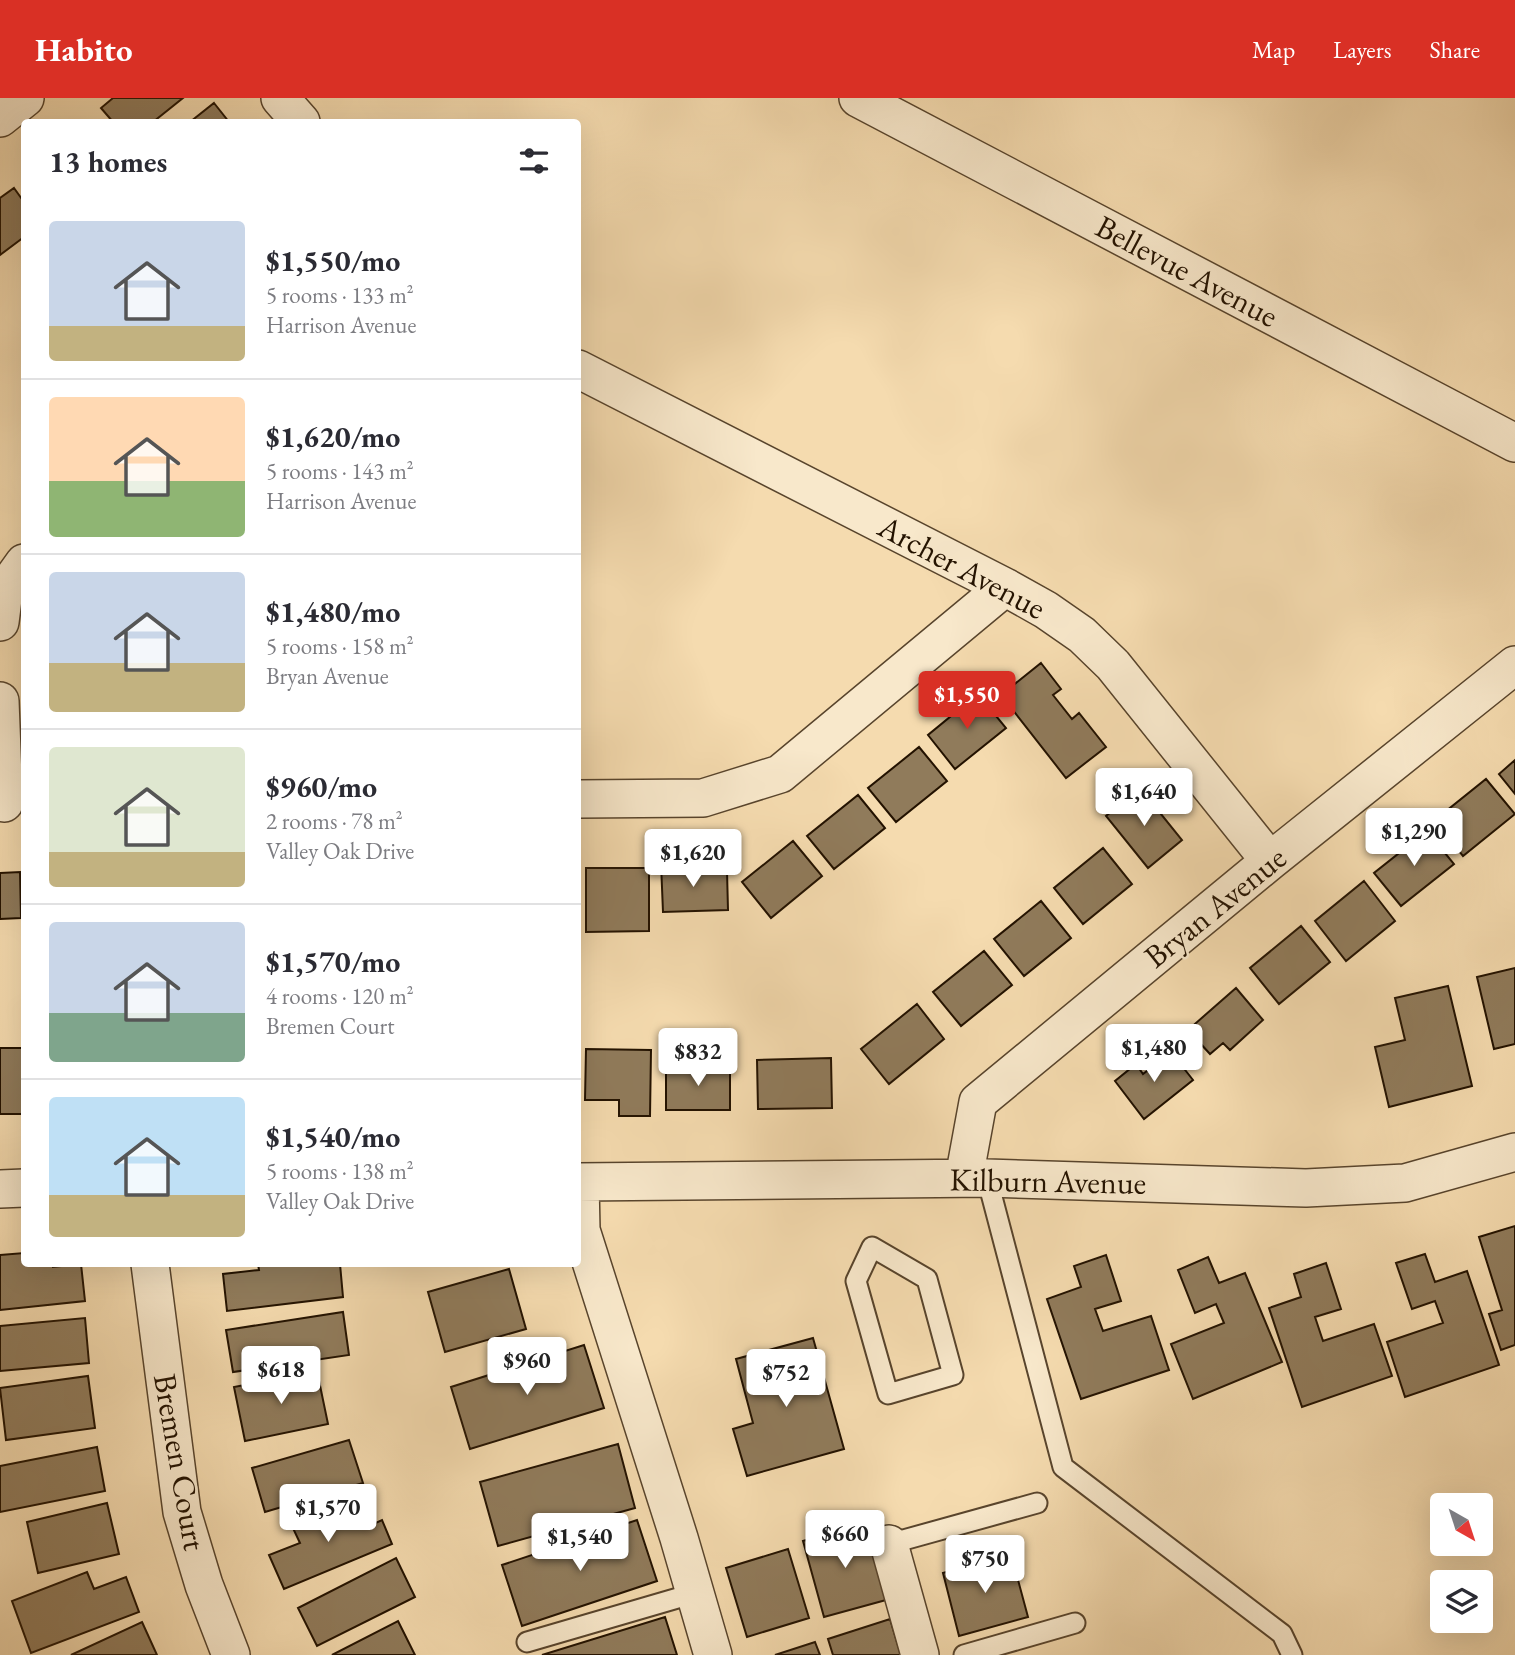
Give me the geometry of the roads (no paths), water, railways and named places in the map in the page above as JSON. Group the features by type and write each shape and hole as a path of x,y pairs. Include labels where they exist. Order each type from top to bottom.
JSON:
{"street":[{"path":"0,118 24,98"},
{"path":"280,98 298,119"},
{"name":"Bellevue Avenue","path":"858,98 1515,443"},
{"name":"Archer Avenue","path":"581,371 1005,587 1082,635 1113,665 1270,861"},
{"path":"0,622 4,591 21,567"},
{"path":"581,799 703,798 780,774 1005,587"},
{"name":"Bryan Avenue","path":"976,1178 978,1102 1270,861 1515,666"},
{"path":"0,701 10,803"},
{"name":"Kilburn Avenue","path":"581,1182 976,1178 1306,1188 1405,1182 1515,1152"},
{"path":"0,1189 21,1188"},
{"path":"581,1233 713,1655"},
{"name":"Bremen Court","path":"150,1267 182,1512 204,1585 230,1655"},
{"path":"888,1544 920,1655"}],"lane":[{"path":"976,1178 1063,1467 1282,1634 1292,1655"},
{"path":"872,1248 927,1279 953,1375 888,1394 856,1281 872,1248"},
{"path":"888,1544 1037,1503"},
{"path":"527,1642 695,1593"},
{"path":"964,1655 1075,1623"}]}
